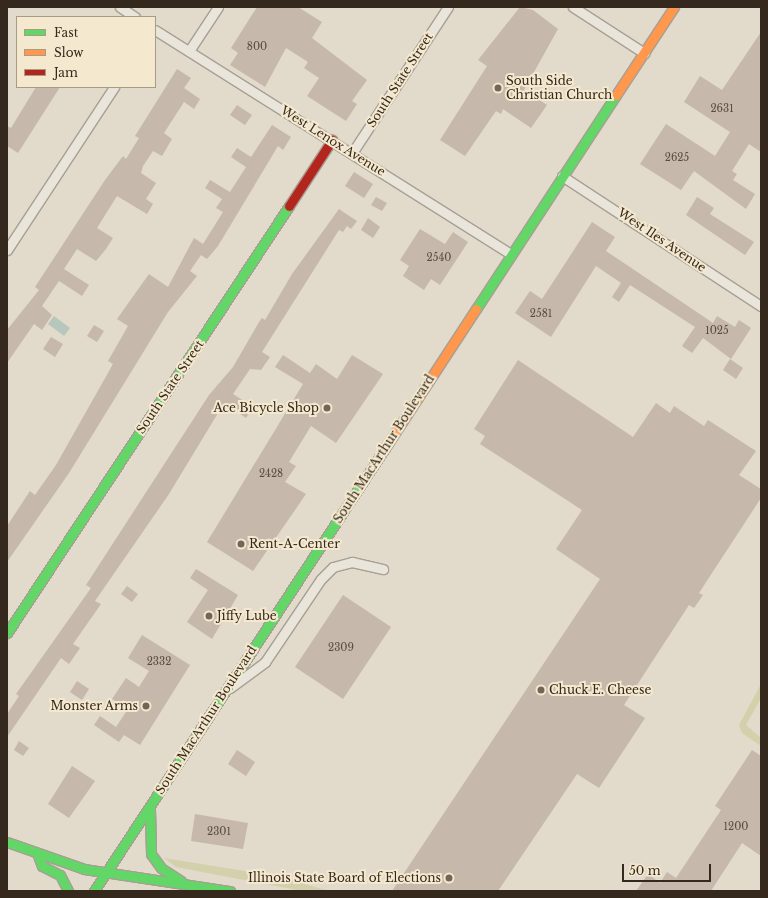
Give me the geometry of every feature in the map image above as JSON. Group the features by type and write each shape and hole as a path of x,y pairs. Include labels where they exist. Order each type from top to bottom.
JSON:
{"main road":[{"name":"South MacArthur Boulevard","path":"94,891 674,7"},
{"name":"South State Street","path":"7,633 332,140"},
{"path":"151,805 148,842 151,854 161,868 182,882"},
{"path":"7,842 84,869 182,882 230,891"},
{"path":"37,853 42,866 60,875 68,891"}],"street":[{"path":"120,7 134,16"},
{"path":"189,51 218,7"},
{"name":"South State Street","path":"352,152 448,7"},
{"path":"573,7 644,53"},
{"name":"West Lenox Avenue","path":"156,31 352,152 511,254"},
{"path":"7,250 113,88"},
{"name":"West Iles Avenue","path":"562,176 761,306"},
{"path":"225,690 265,662 333,567 352,562 383,569"}],"green space":[{"path":"761,684 761,698 746,725 761,738 761,746 742,733 739,725"},
{"path":"164,858 276,876 326,890 302,891 176,867"}],"shaded area":[{"path":"54,316 70,328 64,336 48,324"}],"building":[{"path":"257,7 298,7 322,22 312,38 367,80 352,101 357,104 346,121 307,96 319,78 304,68 308,62 286,48 265,87 230,65 238,53 231,48"},
{"path":"520,7 533,10 558,29 524,90 547,105 531,128 503,109 501,114 496,111 465,156 440,140 487,66 478,60"},
{"path":"761,32 761,152 749,144 732,171 737,174 733,180 755,194 746,209 694,171 681,190 640,164 666,124 715,156 730,132 684,102 700,76 722,90"},
{"path":"177,69 191,78 184,88 200,99 194,109 184,102 164,133 172,139 162,156 153,151 143,166 141,173 156,183 146,199 153,204 147,214 117,196 97,228 113,238 106,249 96,261 77,249 64,269 89,285 82,296 59,281 42,306 52,315 42,330 34,324 7,363 7,330 39,290 35,287 105,180 123,156 126,159 139,138 135,136"},
{"path":"35,88 59,88 18,153 7,146 7,126 11,128"},
{"path":"237,105 252,115 245,125 230,115"},
{"path":"272,125 291,137 283,150 278,146 218,246 207,259 201,255 190,271 197,276 168,312 69,473 7,562 7,526 30,491 35,495 56,465 113,364 108,361 128,326 117,319 149,274 168,287 194,238 203,244 223,212 216,208 222,199 205,188 210,180 230,192 246,167 231,157 237,148 251,157"},
{"path":"354,172 373,184 364,198 345,186"},
{"path":"376,197 387,203 382,211 371,205"},
{"path":"697,197 714,208 710,214 754,242 745,255 686,215"},
{"path":"339,209 357,221 351,229 347,226 343,232 339,230 262,352 270,357 261,370 250,369 233,394 253,407 246,418 226,404 218,413 169,494 95,601 101,604 73,644 80,648 69,664 61,658 7,737 7,714 19,696 16,694 91,588 86,585 209,395 233,367 259,322 262,318 265,320 292,274"},
{"path":"368,218 380,227 373,238 361,230"},
{"path":"592,222 615,237 606,251 713,323 717,316 735,327 739,320 751,328 731,359 703,338 692,353 682,346 695,327 630,285 619,302 612,297 621,283 596,266 551,337 515,313 530,291 542,299"},
{"path":"420,229 445,244 453,232 468,242 440,285 431,279 424,290 403,276 409,266 400,260"},
{"path":"94,325 104,331 97,342 87,336"},
{"path":"51,337 63,344 55,357 43,349"},
{"path":"283,355 310,373 316,364 337,379 352,355 383,374 336,443 311,426 289,462 296,466 285,482 306,494 253,571 207,542 303,384 275,367"},
{"path":"730,359 743,368 736,379 723,370"},
{"path":"518,360 633,437 656,403 670,413 674,406 704,426 708,420 756,451 739,475 761,489 761,498 699,593 703,595 694,608 689,605 624,705 645,718 599,788 577,774 498,891 392,891 600,579 556,549 582,510 480,444 485,436 474,429"},
{"path":"196,569 238,595 212,639 187,622 208,590 190,578"},
{"path":"127,586 138,594 132,602 121,594"},
{"path":"343,595 391,627 343,699 295,667"},
{"path":"142,635 190,665 140,745 124,735 119,742 94,725 100,716 116,727 128,709 112,699 126,678 139,687 149,671 128,658"},
{"path":"77,681 89,689 82,700 70,692"},
{"path":"19,741 29,748 23,756 14,750"},
{"path":"237,750 255,762 246,776 228,764"},
{"path":"752,750 761,756 761,856 742,843 711,891 636,891 648,874 660,883 667,872 676,878 721,810 715,806"},
{"path":"72,766 95,781 69,818 48,804"},
{"path":"195,814 248,823 243,849 191,841"}],"traffic: fast":[{"path":"476,309 616,95"},
{"path":"7,633 289,206"},
{"path":"94,891 385,448"},
{"path":"150,809 151,854 161,868 181,881"},
{"path":"7,842 84,869 230,891"},
{"path":"37,853 42,866 60,875 68,891"}],"traffic: slow":[{"path":"616,95 674,7"},
{"path":"385,448 476,309"}],"traffic: jam":[{"path":"289,206 332,140"}],"place":[{"name":"South Side Christian Church","path":"498,88"},
{"name":"Ace Bicycle Shop","path":"327,408"},
{"name":"Rent-A-Center","path":"241,544"},
{"name":"Jiffy Lube","path":"209,616"},
{"name":"Chuck E. Cheese","path":"541,690"},
{"name":"Monster Arms","path":"146,706"},
{"name":"Illinois State Board of Elections","path":"449,878"}]}
